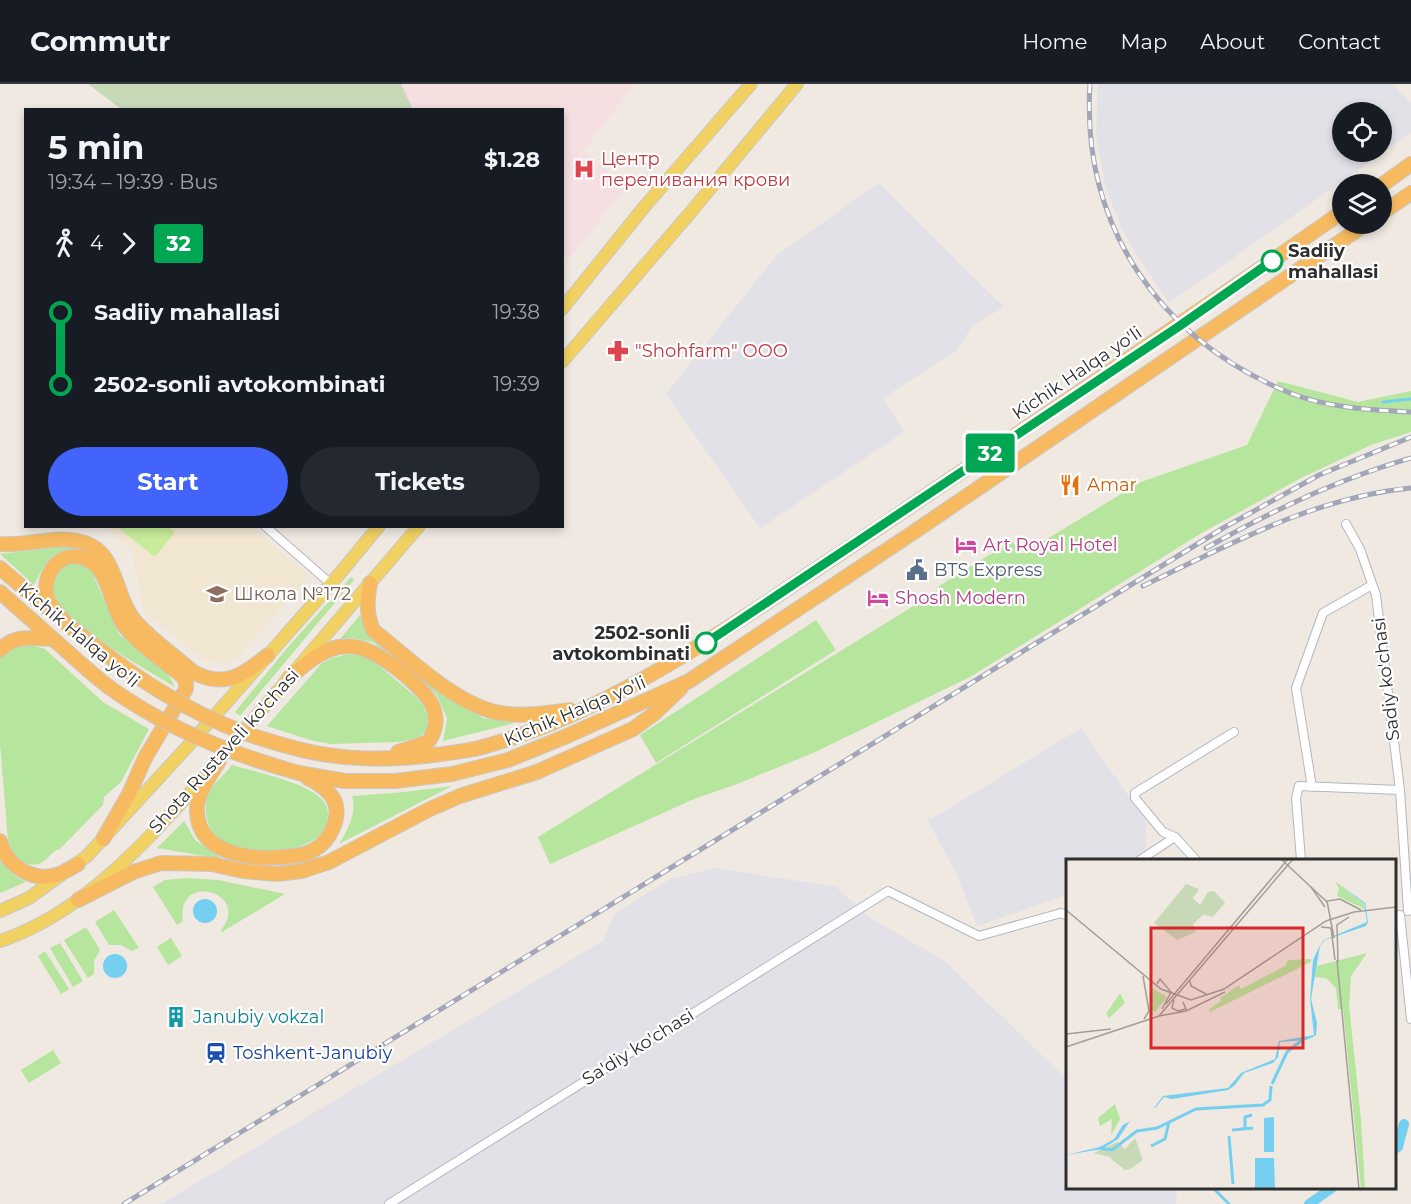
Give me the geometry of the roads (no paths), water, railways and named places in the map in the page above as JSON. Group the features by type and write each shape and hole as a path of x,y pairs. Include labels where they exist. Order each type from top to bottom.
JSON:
{"highway":[{"path":"1392,178 1411,164"},
{"path":"1392,206 1411,193"},
{"name":"Kichik Halqa yo'li","path":"0,568 99,650 181,703 244,732 306,751 336,758 361,760 403,758 478,748 527,732 586,708 682,658 1178,327 1332,219"},
{"name":"Kichik Halqa yo'li","path":"0,592 113,690 159,718 235,753 299,772 345,781 395,781 452,774 508,760 689,681 911,534 1351,234"},
{"path":"1292,247 1304,266"},
{"path":"898,515 911,534"},
{"path":"0,544 74,540 94,547 109,563 133,619 200,676 216,680 232,678 250,670 268,655"},
{"path":"66,624 49,603 47,584 51,571 58,562 68,556 79,556 98,567 124,625 186,682 186,689 145,758 129,794 103,839"},
{"path":"370,584 367,601 368,619 373,630 460,697 488,710 505,713 543,713 586,708"},
{"path":"0,650 17,638 53,639"},
{"path":"288,680 303,666 332,649 356,647 370,651 386,661 427,697 436,718 436,728 428,742 403,751 361,760"},
{"path":"78,900 132,872 161,862 211,864 252,872 278,874 329,862 430,809 460,796 537,772 633,729 655,713 689,681"},
{"path":"219,761 198,797 196,809 200,828 208,839 219,846 250,858 298,856 313,851 328,837 333,828 336,806 322,786 299,772"},
{"path":"0,841 6,856 19,870 27,874 55,875 78,864"}],"main road":[{"path":"564,307 645,206 751,84"},
{"path":"564,360 690,213 796,84"},
{"name":"Shota Rustaveli ko'chasi","path":"0,911 29,898 78,864 103,839 331,584 377,528"},
{"name":"Shota Rustaveli ko'chasi","path":"0,941 33,927 78,900 171,814 417,528"}],"street":[{"name":"Sadiy ko'chasi","path":"1346,524 1360,549 1376,595 1400,790 1403,914 1411,1019"},
{"path":"267,528 331,584"},
{"path":"1312,787 1296,688 1323,613 1372,585"},
{"path":"1194,859 1175,837 1163,832 1135,798 1135,794 1234,732"},
{"path":"1301,859 1296,798 1299,786 1400,790"},
{"path":"1143,859 1175,837"},
{"name":"Sa'diy ko'chasi","path":"389,1204 888,891 979,936 1065,913"}],"water":[{"path":"205,899 214,902 217,911 214,920 205,923 196,920 193,911 196,902"},
{"path":"115,954 124,957 127,966 124,975 115,978 106,975 103,966 106,957"}],"waterway":[{"path":"1383,402 1411,399"},
{"path":"1396,1148 1404,1124"},
{"path":"1214,1189 1229,1204"},
{"path":"1309,1204 1331,1189"}],"railway":[{"path":"1090,84 1091,136 1099,185 1115,230 1138,272 1167,309 1203,342 1244,370 1290,393 1334,405 1411,412"},
{"path":"124,1204 1225,527 1319,475 1411,437"},
{"path":"1206,548 1306,497 1384,466 1411,458"},
{"path":"1143,586 1240,539 1306,512 1375,493 1411,488"}],"place":[{"name":"Центр переливания крови","path":"584,169"},
{"name":"Sadiiy mahallasi","path":"1272,261"},
{"name":"\"Shohfarm\" OOO","path":"618,351"},
{"name":"Amar","path":"1070,485"},
{"name":"Art Royal Hotel","path":"966,545"},
{"name":"BTS Express","path":"917,570"},
{"name":"Школа №172","path":"217,594"},
{"name":"Shosh Modern","path":"878,598"},
{"name":"2502-sonli avtokombinati","path":"706,643"},
{"name":"Janubiy vokzal","path":"176,1017"},
{"name":"Toshkent-Janubiy","path":"216,1053"}]}
